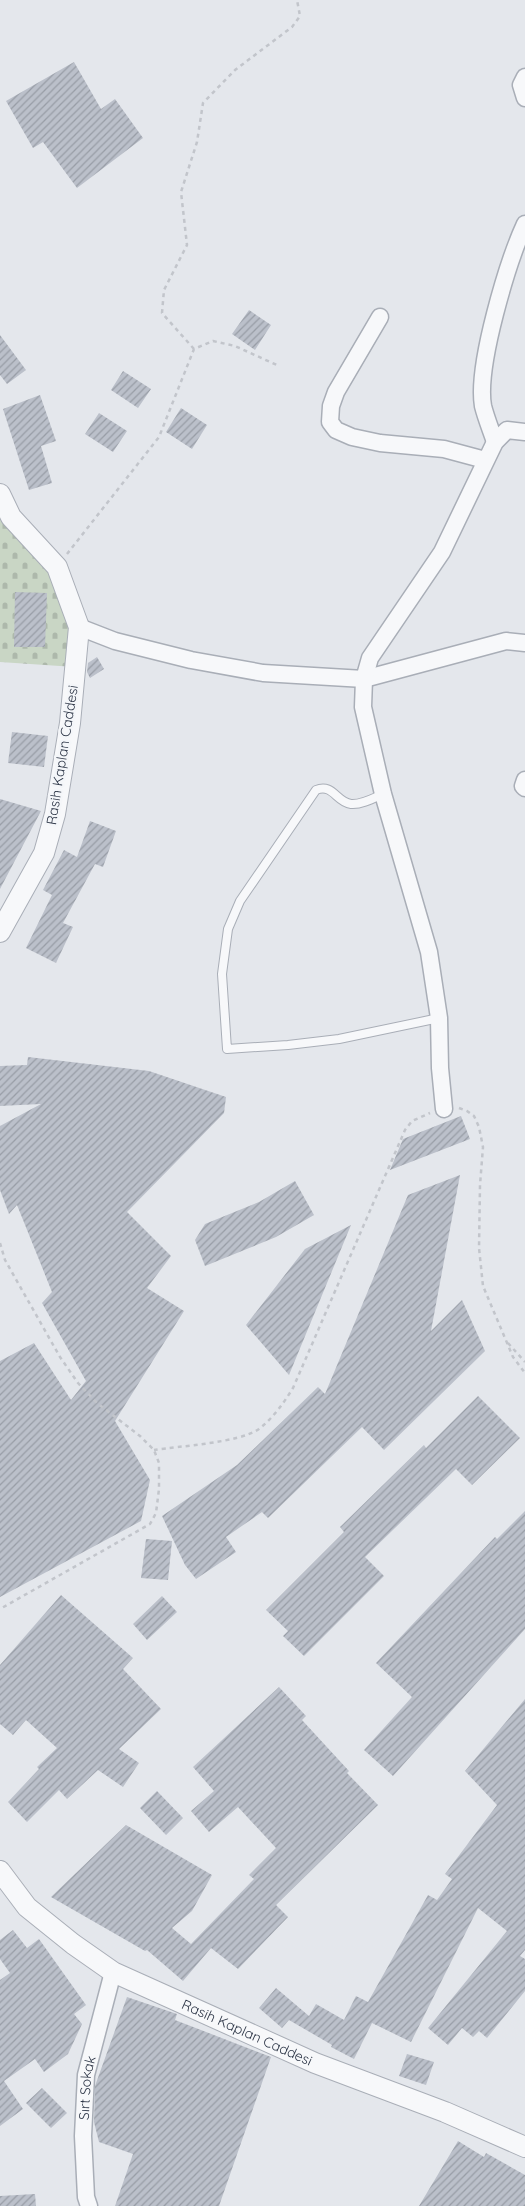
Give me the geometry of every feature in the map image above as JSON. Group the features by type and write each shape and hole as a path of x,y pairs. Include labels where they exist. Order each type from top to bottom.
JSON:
{"street":[{"path":"525,77 521,85 525,98"},
{"path":"495,442 483,405 482,383 496,312 519,237 525,224"},
{"path":"380,317 336,392 331,406 330,422 336,430 352,436 380,442 444,449 485,460"},
{"path":"444,1109 440,1068 439,1018 429,952 382,794 363,707 364,679 370,658 442,552 495,442 507,430 525,432"},
{"path":"0,494 11,517 56,567"},
{"name":"Rasih Kaplan Caddesi","path":"0,932 44,853 55,814 70,723 79,627 56,567"},
{"path":"79,627 115,640 191,660 263,673 364,679 506,641 525,643"},
{"path":"525,780 523,786 525,788"},
{"name":"Rasih Kaplan Caddesi","path":"0,1871 27,1907 73,1944 113,1972 315,2063 445,2112 525,2147"},
{"path":"0,1896 27,1907"},
{"name":"Sırt Sokak","path":"89,2206 86,2196 83,2136 86,2075 113,1972"}],"lane":[{"path":"382,794 354,804 345,802 330,789 316,790 240,901 228,929 222,960 227,1049 319,1042 360,1036 439,1018"}],"path":[{"path":"194,349 162,313 164,290 187,245 181,192 197,142 203,103 235,70 292,27 300,16 297,0"},
{"path":"56,567 159,437 194,349 213,341 235,346 279,366"},
{"path":"154,1450 242,1436 258,1430 280,1409 293,1388 328,1305 391,1168 405,1130 412,1121 444,1109 456,1107 467,1111 474,1116 479,1127 483,1147 479,1248 482,1286 513,1357 525,1373"},
{"path":"0,1243 5,1260 60,1357 78,1383 98,1403 140,1436 154,1450 159,1463 159,1489 156,1513 150,1524 0,1609"},
{"path":"506,1341 525,1362"}],"green space":[{"path":"0,494 68,597 75,667 0,662"}],"building":[{"path":"74,62 101,109 115,99 143,138 77,188 43,142 33,148 6,101"},
{"path":"249,310 271,325 255,350 232,334"},
{"path":"0,335 26,370 7,384 0,375"},
{"path":"123,371 151,389 138,408 111,390"},
{"path":"40,395 56,441 41,446 52,483 29,490 3,409"},
{"path":"181,408 207,425 192,449 166,432"},
{"path":"99,413 127,431 113,452 85,434"},
{"path":"15,592 47,593 45,647 14,647"},
{"path":"97,657 104,669 90,678 87,672 88,663"},
{"path":"12,732 48,736 44,767 8,763"},
{"path":"0,799 41,811 0,889"},
{"path":"90,821 116,831 103,867 95,864 63,923 73,927 56,963 26,948 52,895 43,890 64,850 77,857"},
{"path":"28,1057 149,1071 226,1097 224,1113 127,1212 171,1256 147,1288 184,1311 115,1421 150,1480 141,1521 0,1597 0,1361 34,1343 71,1400 86,1381 42,1303 52,1292 17,1205 9,1214 0,1190 0,1126 41,1104 0,1106 0,1066 27,1065"},
{"path":"461,1116 470,1139 390,1170 403,1139"},
{"path":"460,1175 431,1331 462,1300 485,1351 384,1450 362,1427 268,1518 262,1512 226,1537 236,1552 196,1579 185,1565 162,1516 237,1465 318,1387 325,1394 408,1195"},
{"path":"295,1181 314,1215 276,1237 205,1266 195,1240 205,1224 259,1202"},
{"path":"351,1225 289,1375 246,1325 305,1249"},
{"path":"478,1396 520,1438 472,1485 456,1469 365,1557 384,1576 304,1656 283,1636 288,1631 266,1610 344,1532 340,1527 424,1445 426,1448"},
{"path":"525,1511 525,1629 393,1776 364,1750 412,1697 376,1663 495,1537 497,1539"},
{"path":"146,1539 172,1541 168,1580 141,1578"},
{"path":"61,1595 133,1658 123,1669 161,1709 119,1749 139,1763 123,1787 98,1770 67,1799 59,1790 27,1822 8,1802 39,1769 37,1767 57,1748 26,1720 13,1735 0,1724 0,1665"},
{"path":"162,1596 177,1612 147,1640 133,1624"},
{"path":"279,1687 306,1716 302,1720 349,1771 347,1773 378,1805 276,1905 288,1917 238,1969 211,1948 183,1981 147,1950 145,1951 51,1897 126,1825 212,1875 192,1911 172,1928 191,1944 254,1879 249,1875 276,1848 238,1807 209,1832 191,1811 214,1791 193,1767"},
{"path":"525,1699 525,1950 520,1956 525,1959 525,1991 487,2038 479,2031 473,2037 462,2028 448,2045 428,2028 507,1931 478,1908 411,2042 372,2023 354,2059 331,2047 332,2045 289,2020 282,2028 259,2008 276,1988 309,2016 316,2004 344,2020 356,1996 368,2002 428,1895 437,1900 452,1879 445,1874 497,1805 465,1771"},
{"path":"157,1791 183,1818 166,1835 140,1808"},
{"path":"13,1930 27,1948 39,1939 86,2005 74,2014 82,2024 68,2054 44,2072 35,2059 4,2081 23,2109 0,2126 0,1980 10,1973 0,1959 0,1940"},
{"path":"127,1997 177,2014 175,2020 271,2057 219,2206 115,2206 133,2154 99,2142 94,2122 95,2086"},
{"path":"407,2054 434,2062 426,2085 399,2076"},
{"path":"42,2088 67,2113 51,2128 26,2103"},
{"path":"458,2141 484,2157 486,2153 525,2175 525,2206 419,2206"},
{"path":"35,2194 36,2206 0,2206 0,2196"}]}
